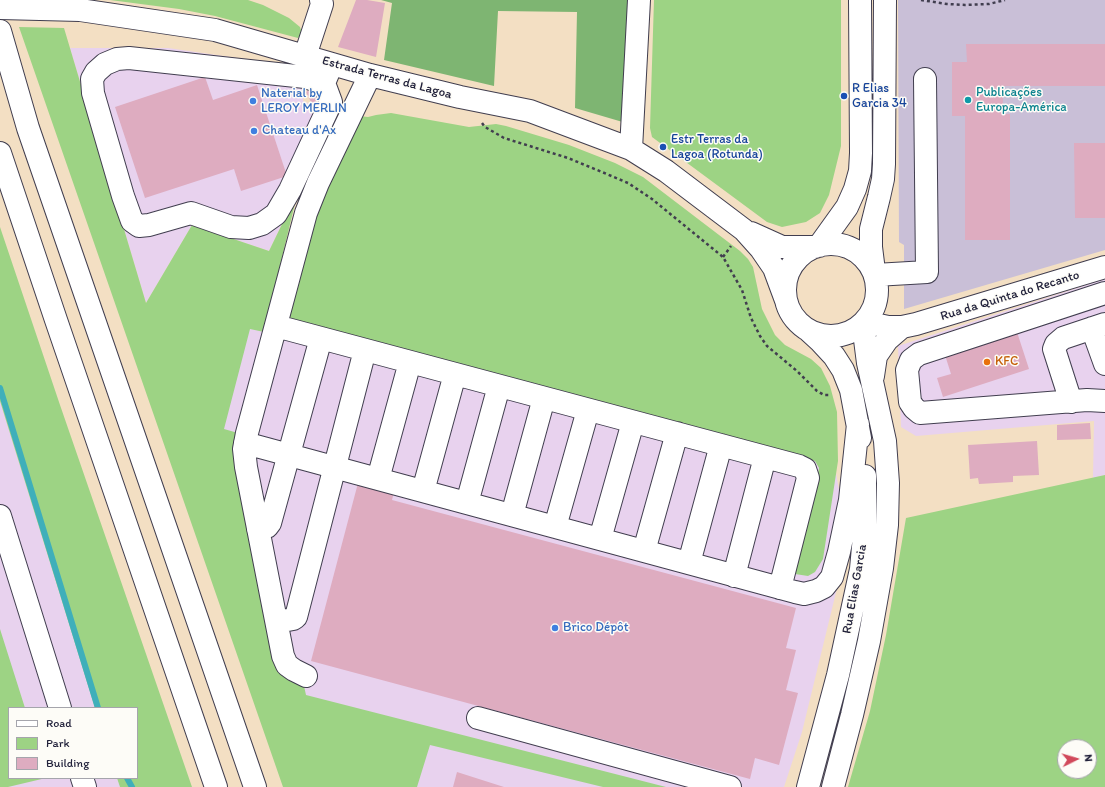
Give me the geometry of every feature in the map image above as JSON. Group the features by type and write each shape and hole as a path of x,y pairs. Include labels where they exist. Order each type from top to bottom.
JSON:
{"main road":[{"path":"305,56 322,4 321,0"},
{"path":"631,149 639,0"},
{"path":"817,246 847,207 855,189 860,171 860,0"},
{"path":"873,386 873,372 876,356 887,340 909,326 891,314 875,281 867,261 858,252 847,246 834,244 817,246 800,256 792,266 787,277 785,290 787,303 792,314 800,324 809,331 819,335 830,337 841,336 852,332 864,323 875,308 875,281 870,246 871,229 880,197 884,164 885,0"},
{"name":"Estrada Terras da Lagoa","path":"0,8 80,10 215,30 305,56 328,73 370,75 530,112 631,149 666,171 744,230 762,249 774,268 787,303"},
{"path":"0,31 28,128 255,787"},
{"path":"129,58 305,77 328,73 330,102 290,190 276,214 262,224 249,228 231,227 191,213 149,225 139,226 132,222 93,93 92,79 96,72 105,64 117,59 129,58"},
{"path":"306,676 287,665 283,656 246,468 244,449 306,213 318,183 370,75"},
{"path":"875,281 927,272 925,79"},
{"path":"0,153 58,327 216,787"},
{"name":"Estrada Terras da Lagoa","path":"744,230 782,247 817,246"},
{"name":"Rua da Quinta do Recanto","path":"864,323 888,327 909,326 1105,267"},
{"path":"1105,293 919,354 911,360 907,370 910,402 920,413 1071,402 1105,401"},
{"name":"Rua Elias Garcia","path":"833,787 852,715 869,641 882,568 887,526 888,483 884,441 868,363 864,323"},
{"path":"276,326 766,457 805,469 808,478 780,588"},
{"path":"1071,402 1054,349 1056,344 1063,338 1099,326 1105,364"},
{"name":"Rua Elias Garcia","path":"808,787 838,675 861,569 865,525 864,469 858,424 851,390 843,370 834,356 809,331"},
{"path":"258,529 267,527 270,523 290,455 321,338"},
{"path":"277,622 296,617 365,350"},
{"path":"378,479 410,362"},
{"path":"423,491 455,374"},
{"path":"467,503 499,386"},
{"path":"512,516 544,398"},
{"path":"556,527 588,410"},
{"path":"600,539 633,422"},
{"path":"245,443 804,594 824,587 832,578 850,500 858,424"},
{"path":"644,551 677,433"},
{"path":"689,564 721,445"},
{"path":"734,576 766,457"},
{"path":"0,516 60,707"},
{"path":"478,718 730,787"}],"path":[{"path":"921,0 965,5 989,4 1005,0"},
{"path":"480,121 485,127 504,138 568,158 628,183 652,198 723,257 742,290 751,318 767,346 797,371 817,391 824,395 833,395 851,390"}],"shaded area":[{"path":"898,0 1105,0 1105,250 904,309 904,245 899,242"},
{"path":"70,48 168,48 306,68 303,101 334,115 269,251 192,225 146,303"},
{"path":"1105,279 1105,475 1093,478 1094,421 916,436 901,427 898,346"},
{"path":"0,312 134,707 8,707 8,779 138,778 161,787 0,787"},
{"path":"246,313 834,461 848,543 802,732 784,787 316,787 212,442"}],"green space":[{"path":"110,0 248,0 263,5 289,18 300,27 302,33 298,38 215,16 179,9"},
{"path":"381,0 628,0 626,123 575,108 577,12 498,11 494,86 384,60 392,3"},
{"path":"654,0 841,0 841,146 829,195 820,213 806,222 782,227 767,222 652,137 650,128"},
{"path":"19,27 64,28 146,303 192,225 269,251 298,191 264,332 250,329 224,429 238,433 274,658 304,686 306,695 666,787 603,787 430,745 417,787 283,787"},
{"path":"391,113 469,127 496,124 506,126 569,145 615,163 643,177 740,251 748,259 753,267 762,309 775,335 785,345 811,359 821,368 830,386 837,412 838,461 823,559 815,572 808,576 795,574 819,468 815,461 653,419 286,319 311,229 329,180 359,116 368,117"},
{"path":"0,227 192,787 120,787 117,779 138,779 138,707 95,707 0,401"},
{"path":"1105,475 1105,787 848,787 870,711 886,635 906,518"},
{"path":"0,629 25,707 8,707 8,779 42,779 8,787 0,787"}],"building":[{"path":"356,0 385,3 376,57 338,47"},
{"path":"966,44 1105,44 1105,86 1003,86 1003,114 1010,114 1010,240 965,240 965,116 952,116 952,62 967,62"},
{"path":"205,77 213,100 257,85 287,176 241,191 234,169 145,198 115,107"},
{"path":"312,88 319,100 312,104 306,92"},
{"path":"1074,143 1105,143 1105,218 1075,218"},
{"name":"KFC","path":"1017,332 1029,369 943,397 937,378 951,374 945,355"},
{"path":"1090,423 1091,439 1057,440 1057,425"},
{"path":"1037,441 1039,475 1013,476 1013,482 979,484 978,478 970,479 968,445"},
{"name":"Brico Dépôt","path":"358,483 394,492 392,500 796,608 786,648 796,650 786,690 798,693 779,765 755,758 750,779 311,661"},
{"path":"457,772 504,787 453,787"}],"waterway":[{"path":"0,388 98,707"},
{"path":"128,779 132,787"}],"place":[{"name":"R Elias Garcia 34","path":"844,96"},
{"name":"Publicações Europa-América","path":"968,100"},
{"name":"Naterial by LEROY MERLIN","path":"253,101"},
{"name":"Chateau d'Ax","path":"254,131"},
{"name":"Estr Terras da Lagoa (Rotunda)","path":"663,147"},
{"name":"KFC","path":"987,362"},
{"name":"Brico Dépôt","path":"555,628"}]}
